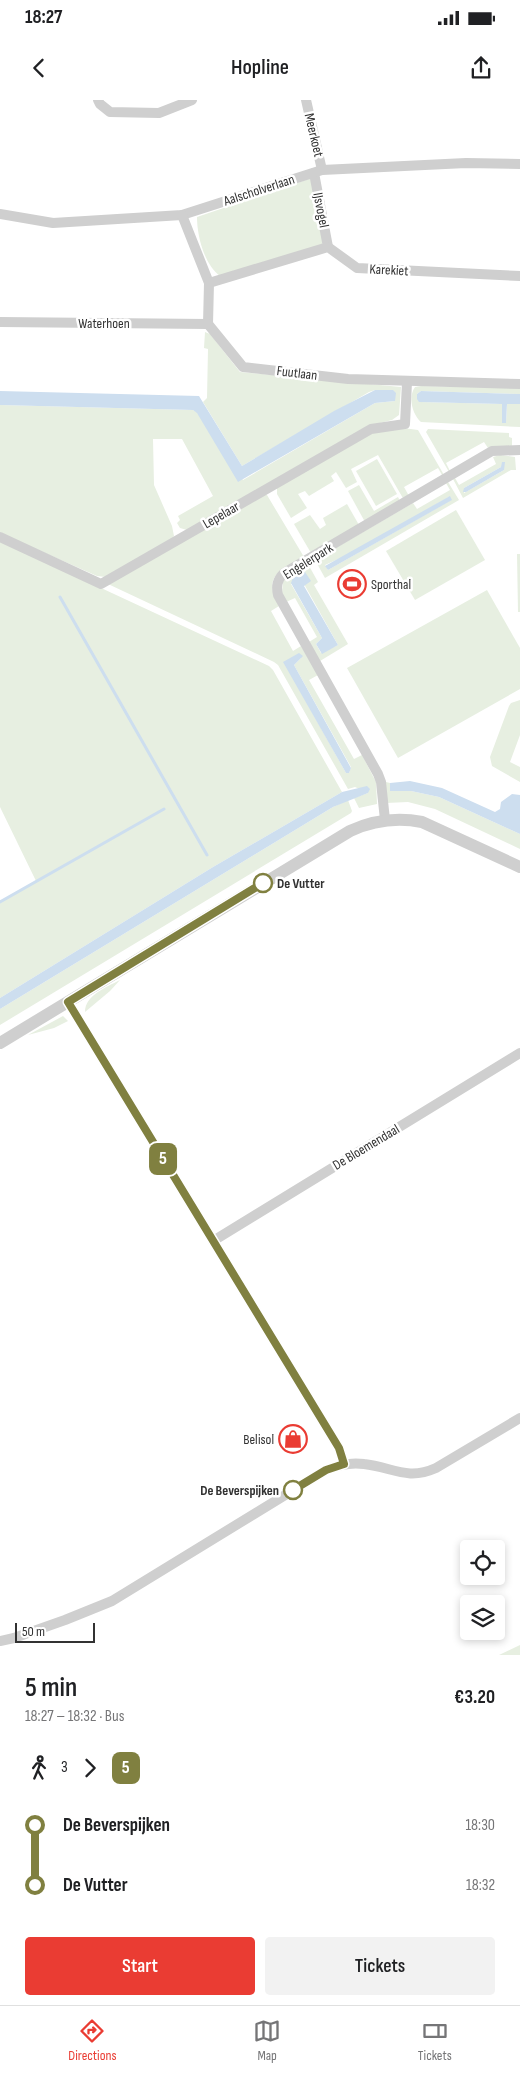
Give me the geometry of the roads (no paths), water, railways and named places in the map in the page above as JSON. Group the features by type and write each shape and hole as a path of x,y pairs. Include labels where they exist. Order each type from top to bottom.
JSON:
{"street":[{"path":"98,100 110,112 159,113 192,100"},
{"name":"Meerkoet","path":"306,100 318,172"},
{"name":"Aalscholverlaan","path":"0,214 53,223 182,215 318,172 466,163 520,164"},
{"name":"IJsvogel","path":"318,172 328,247"},
{"path":"182,215 209,283 208,324"},
{"path":"209,283 328,247"},
{"name":"Karekiet","path":"328,247 357,268 520,276"},
{"name":"Waterhoen","path":"0,322 208,324"},
{"name":"Fuutlaan","path":"208,324 243,367 348,379 520,384"},
{"name":"Lepelaar","path":"0,537 101,584 371,429 405,424 407,382"},
{"name":"Engelerpark","path":"385,820 381,782 378,774 278,596 276,586 279,578 284,573 492,451 520,450"},
{"path":"0,1043 350,831 363,825 385,820 408,820 433,826 520,867"},
{"path":"68,1002 339,1448 344,1464"},
{"name":"De Bloemendaal","path":"213,1241 520,1053"},
{"path":"0,1645 112,1601 326,1470 344,1464 364,1464 410,1474 423,1474 520,1418"},
{"path":"0,1640 14,1638"}],"water":[{"path":"375,390 393,390 396,393 395,401 375,403 238,482 197,413 193,410 0,405 0,391 199,396 242,466 334,411"},
{"path":"421,391 520,394 520,404 507,404 506,423 502,423 502,404 419,402 417,394"},
{"path":"502,462 505,462 504,470 463,492 464,488 501,467"},
{"path":"450,496 452,500 328,570 325,566"},
{"path":"305,572 311,581 304,586 338,645 322,654 316,644 322,638 291,583 293,578"},
{"path":"299,653 303,656 294,665 351,768 349,773 346,773 283,662"},
{"path":"410,781 442,788 495,812 500,809 501,802 512,794 520,795 520,834 439,797 411,791 390,791 390,783"},
{"path":"367,786 370,789 368,793 333,807 0,1009 0,998 213,867 342,792"}],"waterway":[{"path":"60,597 207,855"},
{"path":"0,902 164,809"}],"place":[{"name":"Sporthal","path":"352,584"},
{"name":"De Vutter","path":"263,883"},
{"name":"Belisol","path":"293,1439"},
{"name":"De Beverspijken","path":"293,1490"}]}
